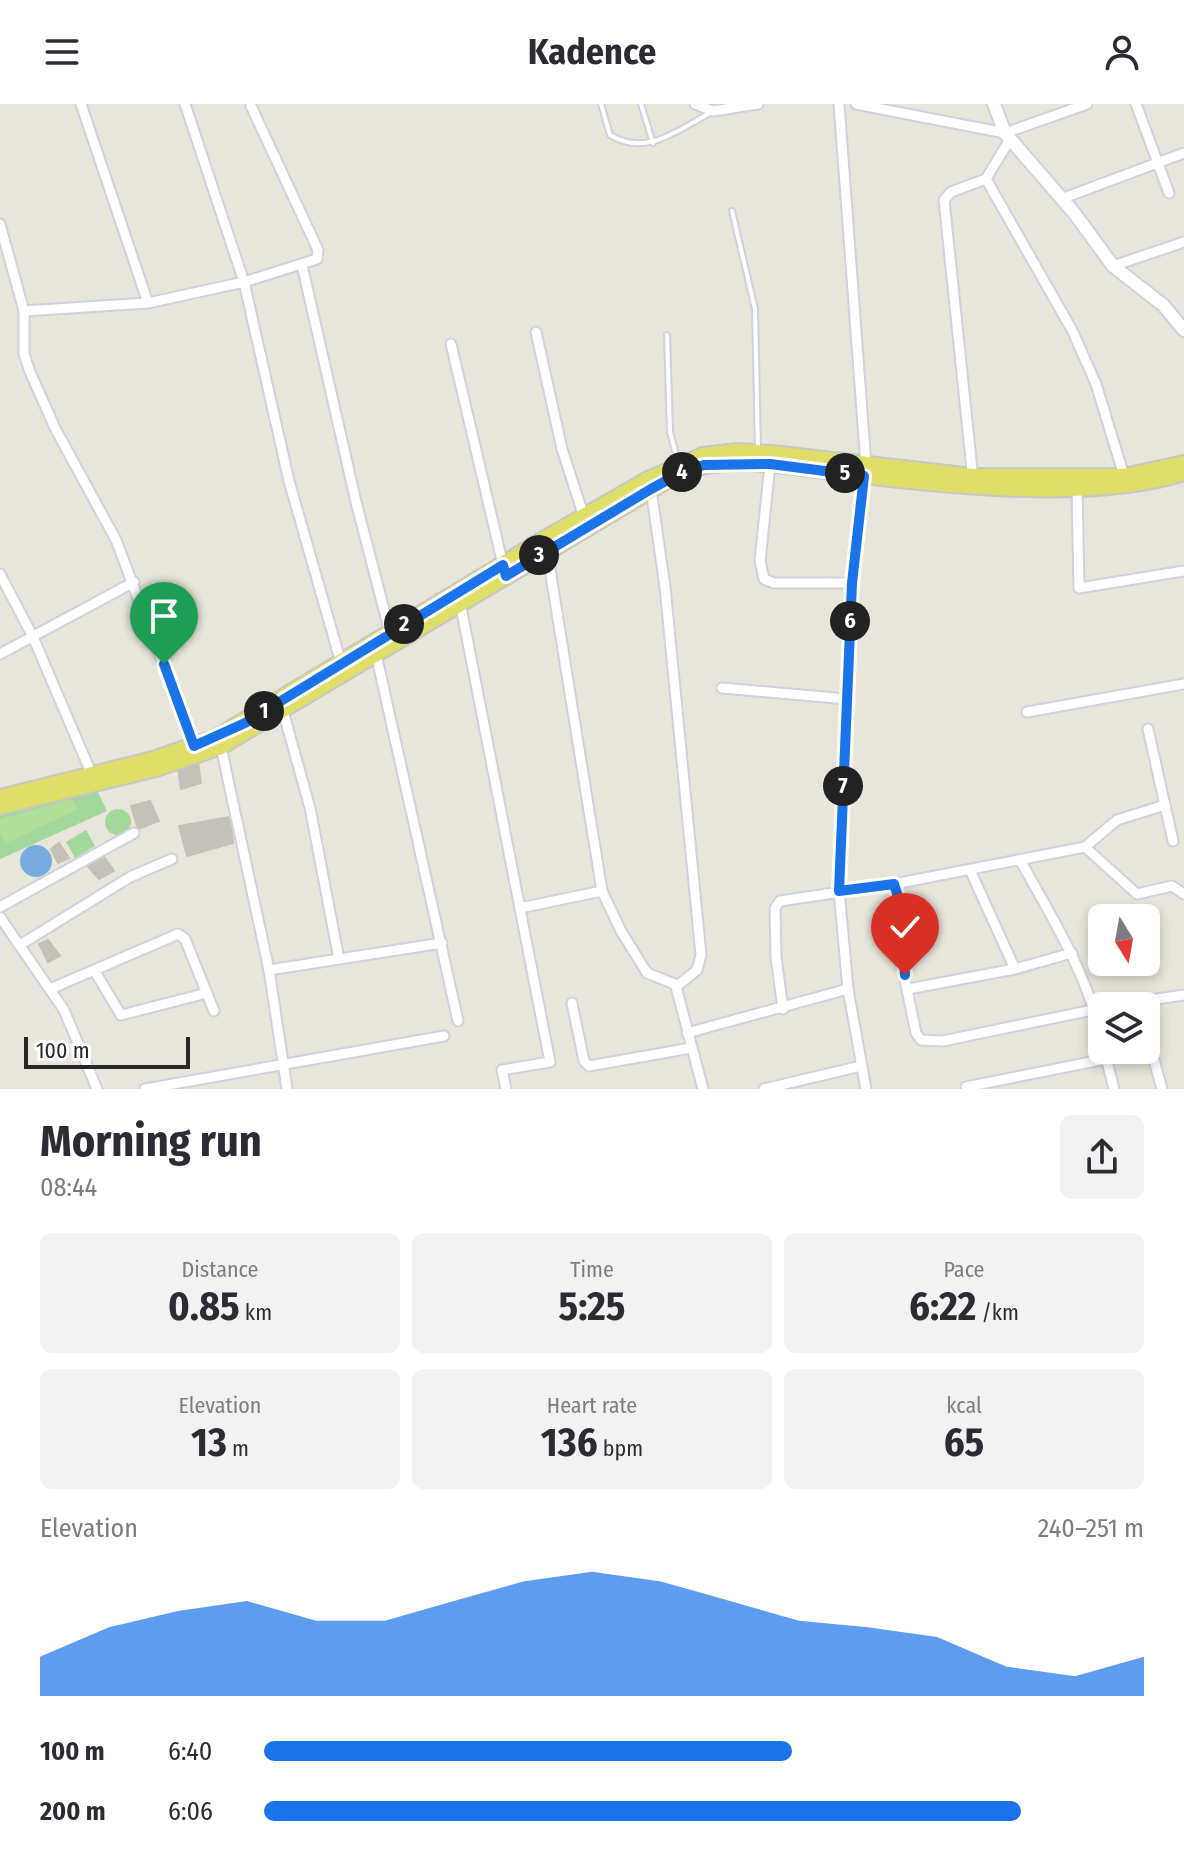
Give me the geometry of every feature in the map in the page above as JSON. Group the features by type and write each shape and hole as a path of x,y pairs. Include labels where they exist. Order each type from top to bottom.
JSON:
{"main road":[{"path":"0,807 156,769 221,747 460,602 584,517 678,464 722,452 758,453 865,470"},
{"path":"973,481 1124,476 1184,463"},
{"path":"0,797 194,746 245,723 390,633 547,550 684,471 704,465 770,464 1077,488 1127,485 1184,473"}],"street":[{"path":"81,104 148,303"},
{"path":"185,104 244,282 289,481 341,663"},
{"path":"695,104 713,111 758,104"},
{"path":"839,104 865,470 852,583 839,891 848,989 866,1089"},
{"path":"856,104 1008,136 1087,104"},
{"path":"994,104 1008,136 1113,266 1163,305 1184,330"},
{"path":"1136,104 1169,193"},
{"path":"24,311 148,303 244,282 317,259 318,250 251,106"},
{"path":"973,481 944,200 951,192 986,179 1008,136"},
{"path":"1061,199 1184,153"},
{"path":"986,179 1050,297 1072,330 1096,384 1124,476"},
{"path":"0,224 24,311 24,354 30,372 134,582 194,746"},
{"path":"1113,266 1184,242"},
{"path":"302,265 356,502 390,633"},
{"path":"536,332 562,449 584,517"},
{"path":"451,344 504,571"},
{"path":"770,464 760,561 764,579 774,583 852,583"},
{"path":"1077,488 1079,588 1184,571"},
{"path":"651,489 665,587 701,955 697,970 677,985"},
{"path":"547,550 602,891 621,931 647,973 677,985"},
{"path":"1,579 33,637 92,775"},
{"path":"0,654 134,582"},
{"path":"460,602 550,1062 502,1070 506,1089"},
{"path":"376,654 458,1021"},
{"path":"1027,712 1184,684"},
{"path":"722,688 847,699"},
{"path":"283,711 310,808 339,959"},
{"path":"1148,729 1173,841"},
{"path":"221,747 269,970 287,1089"},
{"path":"783,1009 776,957 776,905 782,900 894,884 1085,847 1117,820 1165,805"},
{"path":"0,907 134,833"},
{"path":"1085,847 1137,894 1172,886 1184,894"},
{"path":"20,945 130,877 172,859"},
{"path":"1020,860 1090,992"},
{"path":"970,870 1015,969"},
{"path":"894,884 900,903 902,965 916,1033 926,1043 1088,1010"},
{"path":"520,908 602,891"},
{"path":"0,917 64,1010 97,1089"},
{"path":"50,989 167,936 181,934 214,1011"},
{"path":"269,970 442,943"},
{"path":"908,989 1015,969 1072,953"},
{"path":"94,970 121,1015 207,993"},
{"path":"677,985 703,1089"},
{"path":"687,1033 848,989"},
{"path":"1160,1000 1184,995"},
{"path":"572,1003 584,1061 589,1066 691,1048"},
{"path":"145,1089 444,1036"},
{"path":"966,1087 1088,1059"},
{"path":"1107,1064 1114,1089"},
{"path":"1155,1064 1162,1089"},
{"path":"764,1089 861,1066"}],"lane":[{"path":"601,104 610,135 626,143 653,143 713,111"},
{"path":"641,104 653,143"},
{"path":"732,211 757,320 758,453"},
{"path":"667,335 670,432 678,464"}],"green space":[{"path":"92,780 107,811 0,859 0,805"},
{"path":"72,799 78,809 6,843 0,832 0,819"},
{"path":"118,809 127,813 131,822 127,831 118,835 109,831 105,822 109,813"},
{"path":"86,830 95,846 75,858 66,842"}],"water":[{"path":"36,845 47,850 52,861 47,872 36,877 25,872 20,861 25,850"}],"building":[{"path":"198,762 201,783 181,789 178,767"},
{"path":"150,801 159,821 138,829 131,806"},
{"path":"230,817 233,843 187,856 179,826"},
{"path":"59,843 69,858 58,863 51,849"},
{"path":"102,854 114,871 99,879 85,863"},
{"path":"48,940 60,956 48,962 39,944"}],"route":[{"path":"164,664 194,746 245,723 503,565 506,576 684,471 731,462 864,476 852,583 839,891 894,884 900,903 905,975"}]}
